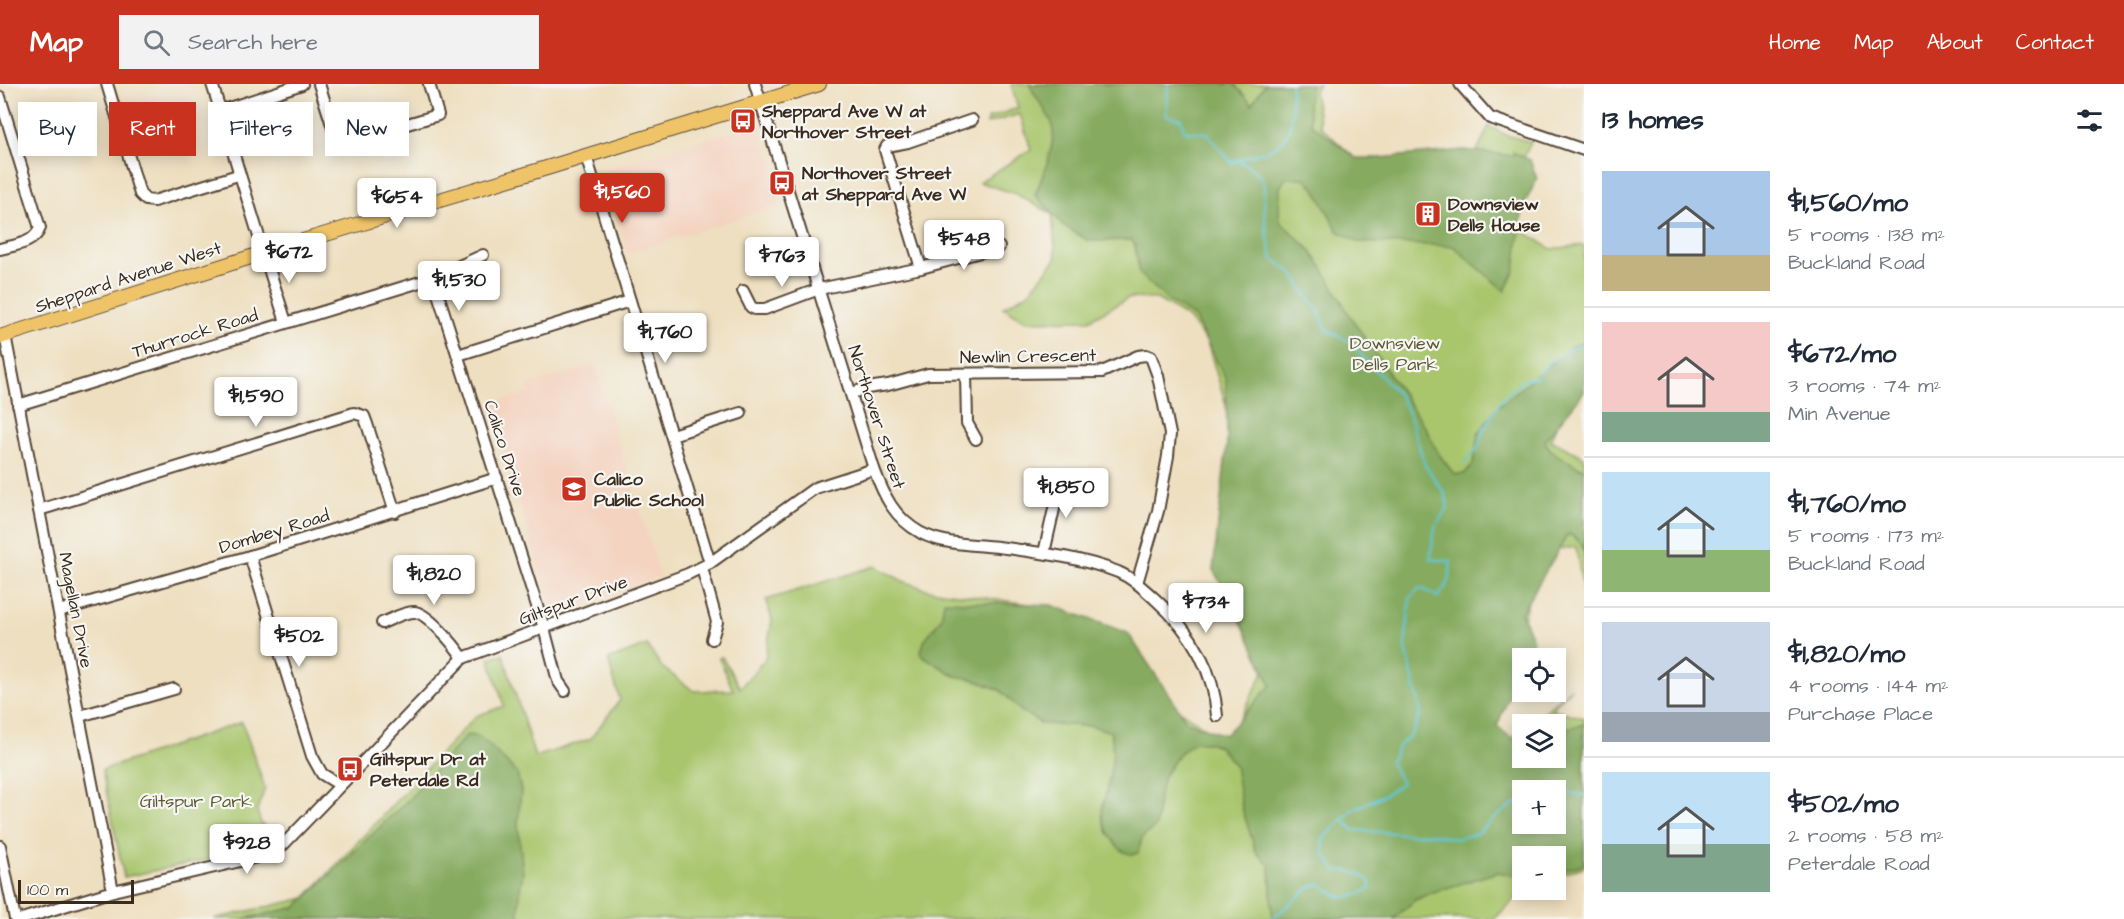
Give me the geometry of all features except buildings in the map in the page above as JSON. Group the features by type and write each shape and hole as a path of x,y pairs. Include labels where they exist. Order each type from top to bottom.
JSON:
{"main road":[{"name":"Sheppard Avenue West","path":"3,336 265,252 819,84"}],"street":[{"path":"107,84 140,194 145,199 154,201 238,175"},
{"path":"212,84 217,102"},
{"path":"247,102 302,84"},
{"path":"319,84 335,134 339,141 343,142 438,115 429,84"},
{"name":"Northover Street","path":"755,84 852,393 873,469 890,507 899,517 921,533 939,540 1066,557 1120,573 1137,583 1172,615 1193,641 1209,672 1217,716"},
{"path":"1460,84 1490,118 1584,150"},
{"path":"0,97 40,228 32,240 0,249"},
{"path":"921,268 885,150 887,146 908,142 972,120"},
{"path":"233,156 286,322"},
{"path":"586,156 672,435 706,566 717,622 712,639"},
{"path":"743,291 754,309 765,309 819,289 921,268 999,247"},
{"name":"Thurrock Road","path":"18,405 433,278 483,255"},
{"name":"Calico Drive","path":"433,278 544,628 558,681 565,691"},
{"path":"458,355 630,301"},
{"name":"Magellan Drive","path":"3,336 113,891"},
{"name":"Newlin Crescent","path":"852,393 928,374 1102,372 1138,356 1151,357 1158,376 1170,434 1158,511 1137,583"},
{"path":"966,374 967,423 976,440"},
{"path":"672,435 741,412"},
{"path":"39,510 359,413 364,416 367,424 394,512"},
{"name":"Giltspur Drive","path":"22,919 113,891 270,854 284,844 463,658 706,566 814,488 873,469"},
{"name":"Dombey Road","path":"59,611 250,556 497,478"},
{"path":"1044,553 1061,478"},
{"path":"250,556 312,756 322,774 340,786"},
{"path":"382,623 411,612 418,612 457,648 463,658"},
{"path":"80,716 174,689"},
{"path":"0,846 15,919"}],"shaded area":[{"path":"759,123 785,204 627,253 603,170"},
{"name":"Calico Public School","path":"595,364 660,576 554,616 489,403 529,393 527,386"}],"green space":[{"name":"Downsview Dells Park","path":"1011,84 1319,84 1314,91 1320,126 1355,158 1465,177 1489,126 1506,135 1531,142 1501,207 1516,226 1551,249 1584,245 1584,372 1550,440 1584,457 1584,600 1576,547 1542,552 1515,648 1512,648 1512,658 1493,725 1507,739 1512,737 1512,768 1566,768 1566,714 1542,714 1558,702 1552,709 1584,718 1584,867 1566,873 1566,846 1512,846 1512,900 1514,900 1494,919 214,919 305,898 476,716 504,706 489,658 503,654 535,757 590,739 620,700 608,660 647,645 662,667 694,691 733,690 719,658 722,657 740,688 765,659 772,620 766,600 875,566 903,581 929,590 1036,605 1151,691 1228,743 1266,667 1232,425 1207,342 1187,317 1157,299 1128,298 1089,320 1026,321 1003,307 1028,293 1056,259 1052,214 1016,194 979,182 1031,150 1020,114 987,124 987,119 1018,108"},
{"path":"1029,84 1234,84 1252,104 1265,84 1311,84 1308,104 1311,124 1356,158 1464,150 1513,156 1513,152 1530,160 1537,179 1523,207 1515,270 1505,291 1453,246 1358,242 1338,231 1315,189 1305,178 1286,178 1280,187 1279,216 1281,222 1309,249 1322,267 1350,316 1427,430 1438,453 1454,474 1464,474 1473,464 1478,435 1496,408 1572,346 1584,343 1584,392 1545,440 1556,454 1584,470 1584,563 1581,545 1568,534 1521,613 1533,640 1529,648 1512,648 1512,689 1497,726 1512,739 1512,768 1566,768 1566,728 1584,724 1584,864 1566,869 1566,846 1512,846 1512,875 1498,872 1434,892 1415,900 1391,919 1272,919 1270,866 1256,852 1242,808 1235,765 1218,746 1208,742 1194,742 1179,754 1164,776 1156,826 1142,838 1138,853 1131,854 1125,852 1113,841 1105,826 1102,812 1112,763 1111,732 1092,726 1042,724 1021,711 1000,690 972,679 955,676 920,654 925,639 941,619 944,601 1051,605 1128,633 1187,722 1225,735 1271,685 1227,593 1213,570 1227,443 1226,379 1194,317 1168,301 1139,273 1132,240 1089,241 1064,226 1035,195 1049,158 1053,137 1049,116"},
{"name":"Giltspur Park","path":"242,722 265,788 257,811 261,823 277,841 254,850 124,877 102,770"},
{"path":"467,735 478,736 517,773 521,791 518,824 523,874 520,888 519,914 521,919 243,919 296,907 408,800"}],"waterway":[{"path":"1168,84 1166,115 1181,119 1184,130 1207,133 1232,163 1237,160 1260,177 1263,182 1265,221 1272,258 1292,273 1318,309 1327,330 1348,341 1400,396 1410,417 1425,465 1445,494 1448,507 1435,527 1430,559 1451,561 1449,582 1438,597 1423,589 1418,589 1410,599 1405,645 1421,713 1412,734 1399,746 1390,762 1402,783 1386,794 1352,810 1323,839 1324,854 1336,870 1363,876 1371,882 1370,889 1355,896 1344,897 1334,894 1320,884 1310,887 1272,919"},
{"path":"1237,160 1268,150 1284,139 1291,120 1291,84"},
{"path":"1465,463 1477,449 1484,429 1502,399 1524,380 1536,377 1550,362 1573,347 1584,345"},
{"path":"1566,793 1584,795"},
{"path":"1342,819 1353,830 1432,834 1455,839 1476,834 1512,806"}],"place":[{"name":"Sheppard Ave W at Northover Street","path":"743,121"},
{"name":"Northover Street at Sheppard Ave W","path":"782,183"},
{"name":"Downsview Dells House","path":"1428,214"},
{"name":"Calico Public School","path":"574,489"},
{"name":"Giltspur Dr at Peterdale Rd","path":"350,769"}]}
